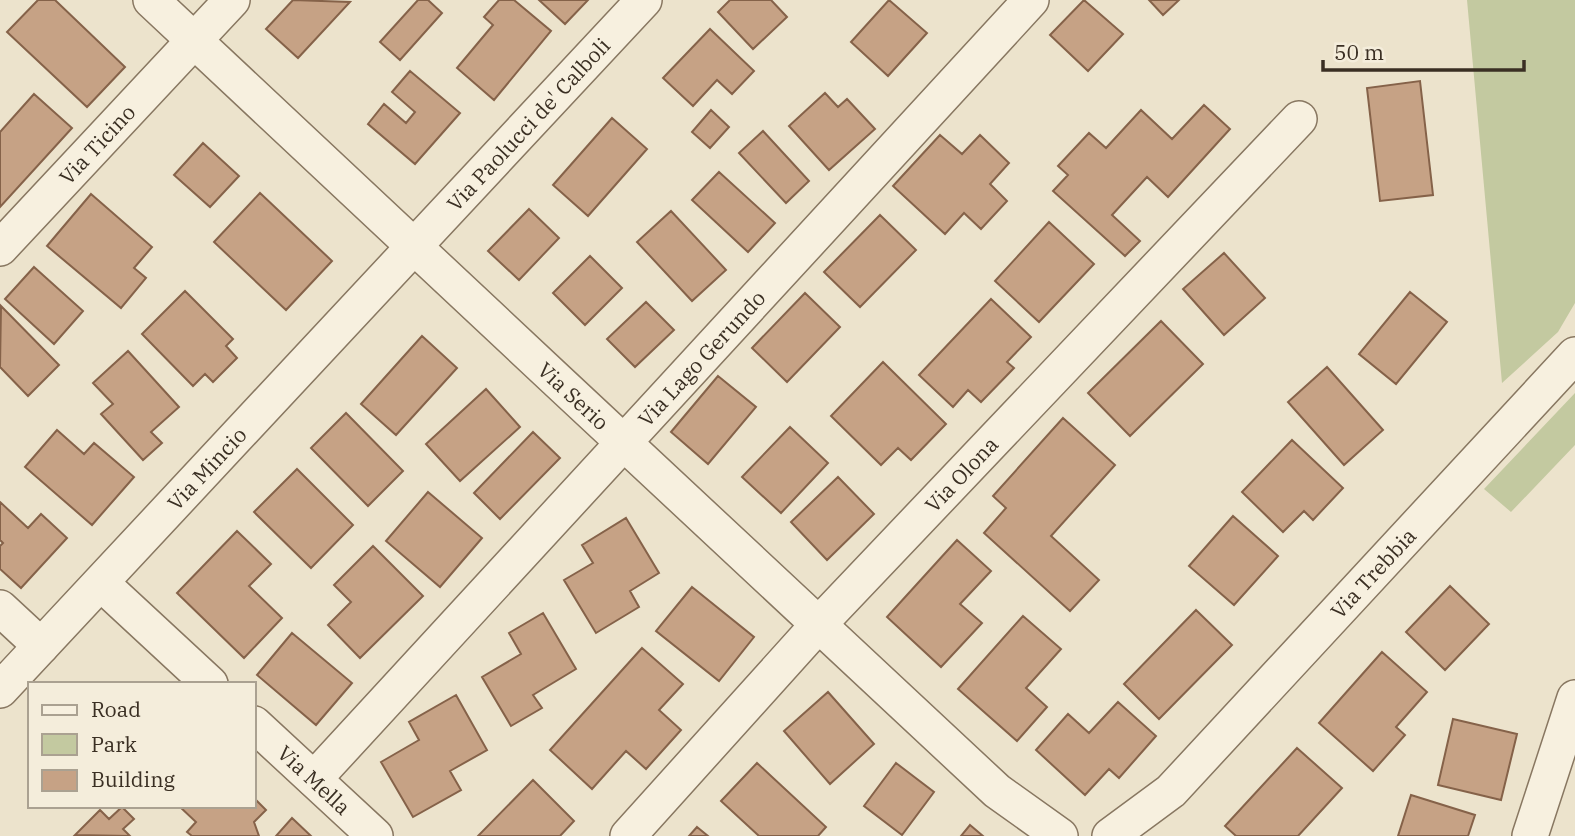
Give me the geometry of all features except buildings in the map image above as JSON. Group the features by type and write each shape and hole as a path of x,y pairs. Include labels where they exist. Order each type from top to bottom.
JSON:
{"street":[{"name":"Via Serio","path":"151,0 413,249 624,440 997,791 1060,836"},
{"name":"Via Ticino","path":"0,248 232,0"},
{"name":"Via Paolucci de' Calboli","path":"413,249 644,0"},
{"name":"Via Lago Gerundo","path":"314,779 1031,0"},
{"name":"Via Olona","path":"628,836 819,624 1299,119"},
{"name":"Via Mincio","path":"0,690 413,249"},
{"name":"Via Trebbia","path":"1110,836 1171,791 1575,355"},
{"path":"101,583 208,682"},
{"path":"0,608 41,646"},
{"path":"1530,836 1575,698"},
{"name":"Via Mella","path":"256,726 375,836"},
{"name":"Via Serio","path":"997,791 1027,836"},
{"name":"Via Trebbia","path":"1149,836 1171,791"}],"green space":[{"path":"1467,0 1575,0 1575,303 1558,332 1502,383"},
{"path":"1575,393 1575,445 1511,512 1484,489"}]}
